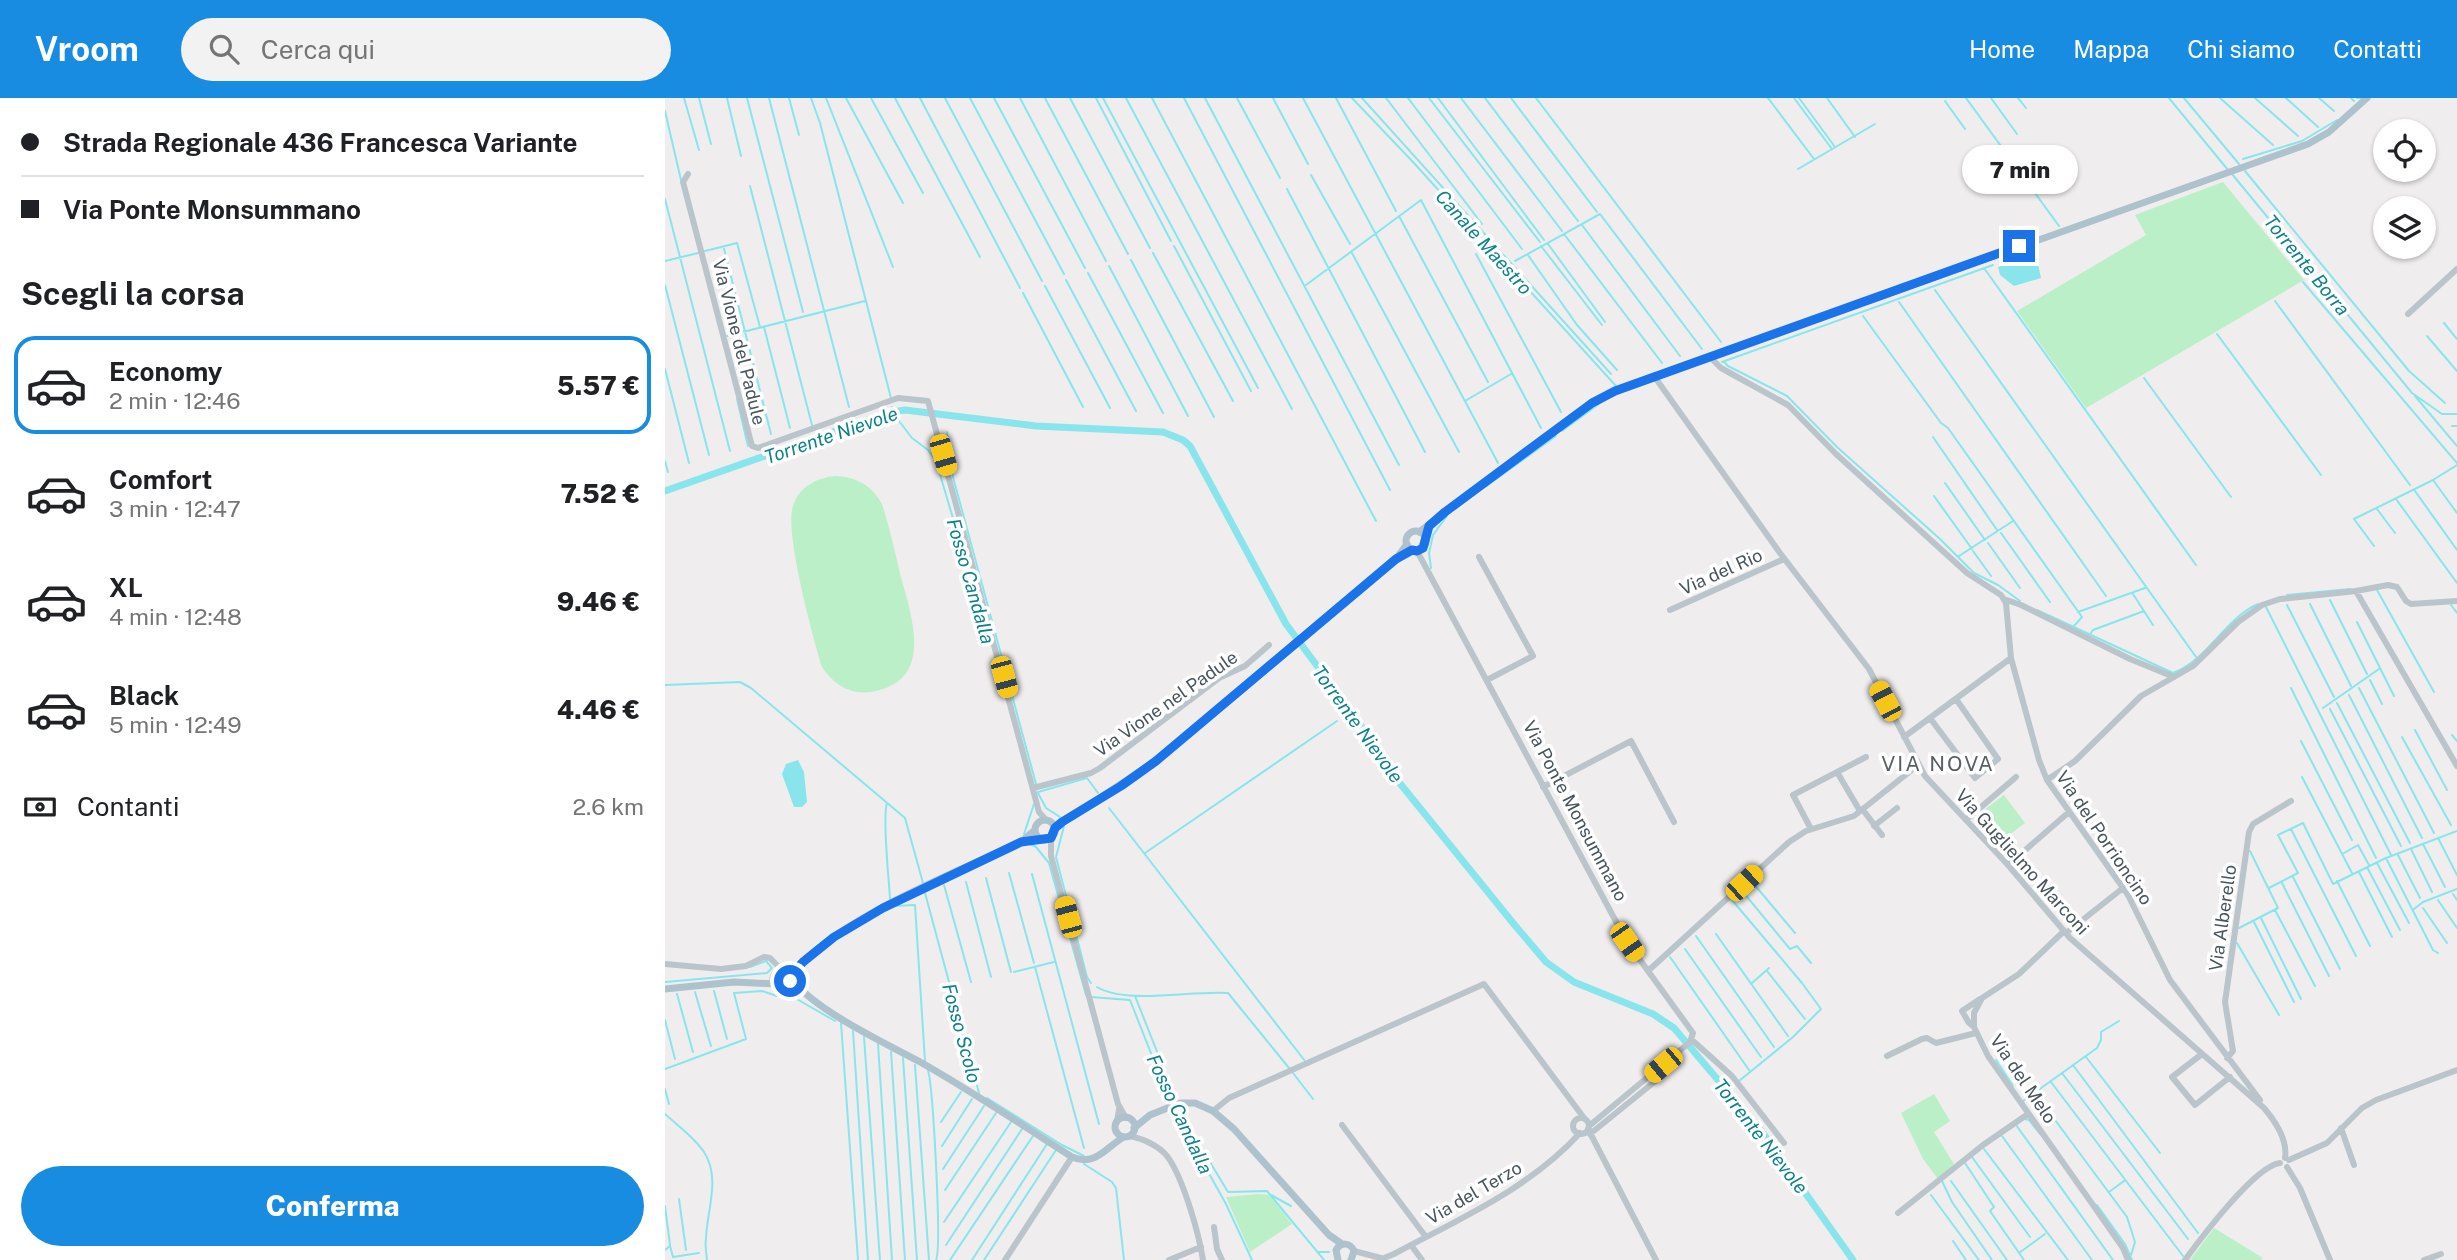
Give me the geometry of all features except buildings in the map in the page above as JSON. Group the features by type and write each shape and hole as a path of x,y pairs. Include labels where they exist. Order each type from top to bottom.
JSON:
{"main road":[{"path":"1415,549 1409,535 1422,534 1465,496 1592,403 1615,391 2246,166 2323,136 2367,98"},
{"path":"665,989 752,982 782,976 834,937 883,908 1021,842 1045,825 1071,815 1121,786 1156,761 1396,559 1426,544 1422,534"},
{"path":"1021,842 1051,838 1045,825"},
{"path":"1039,838 1045,825"},
{"path":"782,976 780,987 807,995"},
{"path":"782,976 870,1035 930,1068 1072,1157 1090,1160 1105,1151 1130,1128 1174,1104 1190,1102 1213,1111 1234,1129 1340,1246 1351,1246 1352,1257"},
{"path":"1105,1151 1116,1126"},
{"path":"1116,1126 1130,1128"},
{"path":"1116,1126 1130,1128"},
{"path":"1338,1260 1336,1255 1340,1246"}],"street":[{"name":"Via Vione del Padule","path":"688,174 683,182 752,446 758,448 898,398 928,401 1033,788"},
{"path":"2408,314 2457,270"},
{"path":"1710,357 1721,368 1788,405 1831,449 1967,573 2004,599 2021,604 2130,659 2174,677"},
{"name":"Via Guglielmo Marconi","path":"1654,376 1784,559 1868,669 1917,765 1933,785 2008,865 2065,932 2202,1054 2224,1062 2232,1079 2264,1108 2280,1134 2286,1162 2330,1260"},
{"name":"Via Ponte Monsummano","path":"1415,549 1424,560 1627,942 1692,1029 1691,1041"},
{"path":"1479,557 1533,656 1487,680"},
{"name":"Via del Rio","path":"1669,610 1784,559"},
{"path":"2047,780 2075,761 2135,701 2199,661 2238,622 2262,605 2280,599 2394,585 2411,604 2457,601"},
{"path":"2356,591 2457,766"},
{"name":"Via del Porrioncino","path":"2004,599 2011,658 2047,780 2123,888 2137,911 2166,974 2224,1062 2241,1076 2264,1108"},
{"name":"Via Vione nel Padule","path":"1033,788 1091,773 1100,768 1219,678 1245,666 1269,645"},
{"path":"1904,737 2011,658"},
{"path":"1930,718 1975,778 1998,759 1956,699"},
{"path":"1543,787 1631,741 1674,822"},
{"path":"1811,829 1793,795 1866,757"},
{"path":"1648,971 1797,836 1862,811 1917,765"},
{"path":"1837,772 1862,811 1882,835"},
{"path":"1966,820 2016,777"},
{"path":"1033,788 1045,825"},
{"name":"Via Alberello","path":"2224,1062 2233,1051 2225,1002 2249,832 2253,824 2291,801"},
{"path":"1874,826 1897,808"},
{"path":"2008,865 2069,812"},
{"path":"1051,838 1051,856 1118,1104 1130,1128 1168,1157 1193,1217 1203,1260"},
{"path":"1887,1056 1922,1039 1929,1038 1936,1043 1975,1030 1962,1011 2019,974 2065,932 2123,888"},
{"path":"665,964 721,969 746,966 761,957 772,960 782,976"},
{"path":"1641,961 1659,962"},
{"path":"1655,980 1659,962"},
{"path":"1213,1111 1229,1098 1483,984 1574,1107 1608,1164 1656,1260"},
{"name":"Via del Melo","path":"1982,998 1975,1010 1975,1030 1988,1056 2094,1205 2128,1260"},
{"path":"1586,1129 1605,1117 1691,1041 1732,1076 1784,1143"},
{"path":"2202,1054 2172,1077 2195,1105 2232,1079 2239,1082 2241,1076"},
{"path":"1586,1129 1674,1066"},
{"path":"2185,1260 2201,1235 2268,1166 2286,1162 2321,1146 2362,1108 2376,1100 2457,1070"},
{"path":"1116,1126 1118,1104"},
{"path":"1574,1107 1575,1121 1586,1129"},
{"path":"1898,1213 1983,1145 2028,1114"},
{"path":"1342,1125 1426,1237"},
{"path":"2341,1128 2354,1164"},
{"name":"Via del Terzo","path":"1386,1259 1520,1180 1586,1129"},
{"path":"1005,1260 1072,1157"},
{"path":"1214,1227 1217,1249 1222,1260"},
{"path":"1411,1245 1422,1260"},
{"path":"1169,1260 1201,1247"},
{"path":"2424,1260 2441,1254"},
{"path":"1352,1257 1386,1259"},
{"path":"1352,1257 1370,1260"}],"green space":[{"path":"2223,182 2304,280 2086,408 2017,311 2146,235 2135,215"},
{"path":"835,476 863,483 882,504 913,629 912,662 904,676 891,686 871,692 856,692 843,687 822,667 806,610 792,538 793,506 799,494 821,479"},
{"path":"2004,795 2025,823 2005,838 1984,810"},
{"path":"1934,1094 1950,1121 1934,1132 1954,1164 1938,1179 1923,1159 1901,1113"},
{"path":"1269,1195 1292,1224 1250,1252 1226,1197"},
{"path":"2214,1228 2263,1258 2190,1260"}],"water":[{"path":"2032,255 2038,264 2041,278 2014,286 2000,275 1998,267"},
{"path":"798,760 804,772 807,802 802,807 794,807 782,774 786,764"}],"waterway":[{"path":"684,98 699,150"},
{"path":"699,98 711,144"},
{"path":"727,98 741,156"},
{"path":"747,98 803,312"},
{"path":"769,98 849,407"},
{"path":"789,98 799,135"},
{"name":"Fosso Candalla","path":"811,98 820,123 891,398"},
{"path":"826,98 893,267"},
{"path":"846,98 903,203"},
{"path":"871,98 923,193"},
{"path":"895,98 980,257"},
{"path":"920,98 1020,288"},
{"path":"945,98 1042,281"},
{"path":"970,98 1064,274"},
{"path":"994,98 1085,268"},
{"path":"1020,98 1106,261"},
{"path":"1045,98 1128,254"},
{"path":"1070,98 1150,248"},
{"path":"1096,98 1171,241"},
{"path":"1103,98 1258,388"},
{"path":"1126,98 1292,409"},
{"path":"1152,98 1376,521"},
{"path":"1184,98 1390,490"},
{"path":"1205,98 1399,465"},
{"path":"1237,98 1280,178"},
{"path":"1273,98 1308,164"},
{"path":"1303,98 1498,463"},
{"path":"1336,98 1396,211"},
{"name":"Canale Maestro","path":"1352,98 1616,386"},
{"path":"1362,98 1611,374"},
{"path":"1386,98 1482,224"},
{"path":"1408,98 1522,249"},
{"path":"1429,98 1540,242"},
{"path":"1438,98 1544,240"},
{"path":"1461,98 1562,231"},
{"path":"1485,98 1578,221"},
{"path":"1511,98 1597,212"},
{"path":"1536,98 1721,342"},
{"path":"1768,98 1814,159"},
{"path":"1794,98 1832,149"},
{"path":"1799,98 1835,147"},
{"path":"1827,98 1855,137"},
{"path":"1966,98 2059,226"},
{"path":"1991,98 2017,134"},
{"path":"2018,98 2026,108"},
{"name":"Torrente Borra","path":"2169,98 2228,170"},
{"path":"2184,98 2239,164"},
{"path":"2220,98 2273,145"},
{"path":"2255,98 2298,136"},
{"path":"2286,98 2318,127"},
{"path":"2319,98 2334,111"},
{"path":"2351,98 2354,101"},
{"path":"1945,101 1965,129"},
{"path":"665,111 681,180"},
{"path":"2243,159 2302,141 2337,120"},
{"path":"1798,169 1875,124"},
{"path":"2245,171 2409,371 2445,403"},
{"name":"Torrente Borra","path":"2232,174 2412,393 2442,414 2457,414"},
{"path":"1311,175 1350,244"},
{"path":"750,186 812,425"},
{"path":"1287,189 1425,452"},
{"path":"665,199 730,451"},
{"path":"1306,285 1421,200 1541,428"},
{"path":"1515,261 1600,214 1702,349"},
{"path":"1399,216 1488,382"},
{"path":"1582,225 1680,356"},
{"path":"1564,234 1662,363"},
{"path":"705,251 737,243 760,327"},
{"path":"1548,244 1605,322"},
{"path":"1174,246 1251,391"},
{"path":"1541,246 1602,325"},
{"path":"724,249 771,434"},
{"path":"665,261 698,253"},
{"path":"1153,253 1233,401"},
{"path":"1352,253 1459,452"},
{"path":"1476,254 1561,412"},
{"path":"1528,255 1577,325 1617,370"},
{"path":"1131,260 1214,417"},
{"path":"1722,362 1993,265"},
{"path":"1109,266 1188,416"},
{"path":"1984,268 2196,565"},
{"path":"1088,273 1163,413"},
{"path":"1066,280 1136,411"},
{"path":"2303,282 2457,463"},
{"path":"665,285 709,455"},
{"path":"1045,286 1110,408"},
{"path":"1935,290 2196,657"},
{"path":"1023,293 1083,407"},
{"path":"727,336 865,301"},
{"path":"2275,301 2410,485"},
{"path":"1899,302 2106,596"},
{"path":"1863,316 1941,423 1948,428 2082,617 2074,626"},
{"path":"2444,323 2457,339"},
{"path":"764,327 790,428"},
{"path":"2217,334 2321,475"},
{"path":"2427,336 2457,371"},
{"path":"1724,362 1787,396 1837,447 1974,573 1998,585 2020,601"},
{"path":"665,369 689,463"},
{"path":"1465,401 1511,374"},
{"path":"2144,378 2231,497"},
{"path":"2415,396 2457,446"},
{"path":"737,399 748,446"},
{"path":"1562,431 1603,401"},
{"name":"Fosso Candalla","path":"892,407 896,416"},
{"name":"Torrente Nievole","path":"665,491 887,413 905,410 1036,426 1163,432 1183,440 1190,446 1286,624 1355,717 1394,776 1513,923 1546,962 1574,982 1653,1014 1674,1028 1762,1132 1853,1260"},
{"name":"Fosso Candalla","path":"899,421 936,461 987,633"},
{"path":"2452,426 2457,426"},
{"path":"947,432 953,477 1036,784"},
{"path":"1485,487 1556,436"},
{"path":"1933,437 1997,530"},
{"path":"665,461 668,472"},
{"path":"2374,546 2354,519 2433,480 2457,465"},
{"path":"2433,480 2457,513"},
{"path":"1945,483 1985,540"},
{"path":"2415,491 2457,550"},
{"path":"1934,496 1972,549"},
{"path":"2396,499 2457,583"},
{"path":"2377,509 2395,533"},
{"path":"1431,568 1429,553 1433,535 1447,516"},
{"path":"1959,556 2013,521"},
{"path":"2001,533 2050,602"},
{"path":"1988,543 2020,588"},
{"path":"1973,551 1991,576"},
{"path":"2078,612 2145,588"},
{"path":"2287,595 2350,589"},
{"path":"2377,590 2434,692"},
{"path":"2133,594 2153,625"},
{"path":"2330,600 2367,674"},
{"path":"2037,610 2173,673 2196,659 2235,619 2258,604"},
{"path":"2310,604 2351,686"},
{"path":"2287,605 2334,697"},
{"path":"2451,605 2457,613"},
{"path":"2266,607 2391,855"},
{"path":"2091,633 2144,611"},
{"path":"2357,622 2394,696"},
{"path":"2323,708 2379,669"},
{"path":"2370,680 2382,704"},
{"path":"665,685 740,682 751,688 905,818 923,883"},
{"path":"2291,688 2376,858"},
{"path":"2359,688 2434,833"},
{"path":"2349,695 2422,838"},
{"path":"2337,703 2410,843"},
{"path":"2330,709 2401,846"},
{"path":"1145,853 1337,721"},
{"path":"2415,730 2447,790"},
{"path":"2452,735 2457,741"},
{"path":"2402,737 2451,825"},
{"path":"2301,741 2352,840"},
{"path":"2302,777 2352,873"},
{"path":"1038,792 1087,778 1098,793"},
{"path":"1038,793 1046,808 1060,817"},
{"path":"887,803 885,834 890,899"},
{"name":"Fosso Candalla","path":"1024,834 1034,804"},
{"path":"1109,808 1305,1061"},
{"path":"2269,888 2298,873 2278,835 2303,823 2333,884 2386,858 2457,831"},
{"path":"1064,826 1056,857 1087,977 1091,983"},
{"path":"2291,829 2356,956"},
{"path":"2438,838 2457,875"},
{"name":"Fosso Candalla","path":"1028,843 1036,847 1049,863 1086,995"},
{"path":"2423,844 2445,887"},
{"path":"2344,853 2358,845 2369,865"},
{"path":"2411,849 2432,892"},
{"path":"2239,928 2278,908 2250,851"},
{"path":"2398,855 2420,898"},
{"path":"2387,860 2433,950 2438,953"},
{"path":"2377,863 2409,923"},
{"path":"2368,869 2400,930"},
{"path":"2359,872 2392,937"},
{"path":"1009,873 1034,963"},
{"path":"1739,1081 1793,1037 1821,1009 1732,900 1761,873"},
{"path":"1032,874 1099,1124"},
{"path":"2293,877 2340,969"},
{"path":"986,878 1011,972"},
{"path":"2337,881 2370,946"},
{"path":"966,882 991,977"},
{"path":"1753,883 1795,933"},
{"path":"2282,883 2329,976"},
{"path":"944,885 971,982"},
{"path":"2414,909 2423,902 2457,889"},
{"path":"1743,892 1790,949 1797,946 1811,963"},
{"name":"Fosso Scolo","path":"925,893 979,1093"},
{"path":"2453,894 2457,900"},
{"path":"2438,900 2457,928"},
{"path":"892,906 915,905 925,1061"},
{"path":"2423,908 2447,943"},
{"path":"2275,910 2315,986"},
{"path":"2261,918 2301,999"},
{"path":"2254,922 2294,1002"},
{"path":"1716,934 1788,1036"},
{"path":"1696,936 1774,1047"},
{"path":"2237,943 2279,1015"},
{"path":"1685,949 1761,1057"},
{"path":"1670,957 1749,1070"},
{"path":"665,982 767,973 772,968 766,961 750,967"},
{"path":"1014,972 1054,962"},
{"path":"1035,967 1084,1148"},
{"path":"1752,983 1769,968"},
{"path":"1767,971 1805,1019"},
{"path":"1097,987 1110,992 1142,996 1228,993 1289,1068"},
{"path":"714,991 727,1039"},
{"path":"665,1069 746,1039 734,993 762,991 795,998 835,1021"},
{"path":"695,992 711,1046"},
{"path":"677,994 693,1052"},
{"path":"1135,996 1177,1102"},
{"name":"Fosso Candalla","path":"1091,997 1130,1000 1171,1104"},
{"path":"665,1020 675,1059"},
{"path":"2023,1101 2097,1048 2101,1032 2119,1021"},
{"path":"841,1023 858,1260"},
{"path":"853,1031 868,1260"},
{"path":"864,1037 880,1260"},
{"path":"878,1044 892,1260"},
{"path":"891,1052 905,1260"},
{"path":"2086,1057 2160,1153"},
{"path":"903,1058 917,1260"},
{"path":"1996,1060 2013,1086"},
{"path":"915,1065 929,1260"},
{"path":"2073,1065 2198,1233"},
{"path":"928,1070 936,1167 936,1260"},
{"path":"1293,1073 1313,1099"},
{"path":"2062,1073 2188,1239"},
{"path":"2051,1082 2183,1256"},
{"path":"665,1089 669,1104"},
{"path":"941,1122 961,1092"},
{"path":"2035,1093 2127,1217 2135,1242 2131,1255"},
{"name":"Fosso Scolo","path":"987,1098 1084,1156"},
{"path":"942,1146 972,1099"},
{"path":"943,1169 984,1106"},
{"path":"1180,1107 1184,1119 1228,1192 1267,1191 1324,1260"},
{"name":"Fosso Candalla","path":"1173,1109 1226,1204 1252,1260"},
{"path":"945,1190 996,1113"},
{"path":"665,1114 696,1141 712,1172 707,1260"},
{"path":"2025,1119 2029,1120 2040,1134"},
{"path":"944,1222 1011,1122"},
{"path":"2016,1125 2113,1260"},
{"path":"946,1245 1022,1129"},
{"path":"950,1260 1033,1136"},
{"path":"2002,1136 2092,1260"},
{"path":"972,1260 1047,1144"},
{"path":"1984,1149 2068,1260"},
{"path":"984,1260 1056,1150"},
{"path":"1972,1157 2030,1237"},
{"path":"1965,1163 1994,1207 1990,1211 2024,1260"},
{"name":"Fosso Scolo","path":"1084,1164 1112,1182 1116,1188 1124,1260"},
{"path":"1942,1181 1952,1202 1992,1260"},
{"path":"1951,1181 2007,1260"},
{"path":"2109,1192 2124,1181"},
{"path":"1271,1195 1291,1206"},
{"path":"1931,1195 1979,1260"},
{"path":"679,1199 686,1250"},
{"path":"2097,1205 2125,1244 2132,1260"},
{"path":"665,1206 670,1245"},
{"path":"2019,1253 2045,1234"},
{"path":"1953,1241 1966,1260"},
{"path":"665,1250 670,1246 673,1257 699,1253"},
{"path":"1319,1252 1329,1252"}],"district":[{"name":"VIA NOVA","path":"1938,764"}],"route":[{"path":"790,981 790,976 803,962 834,937 883,908 1021,842 1051,838 1055,828 1071,815 1121,786 1156,761 1396,559 1412,550 1423,548 1429,526 1456,502 1592,403 1615,391 2019,246"}]}
